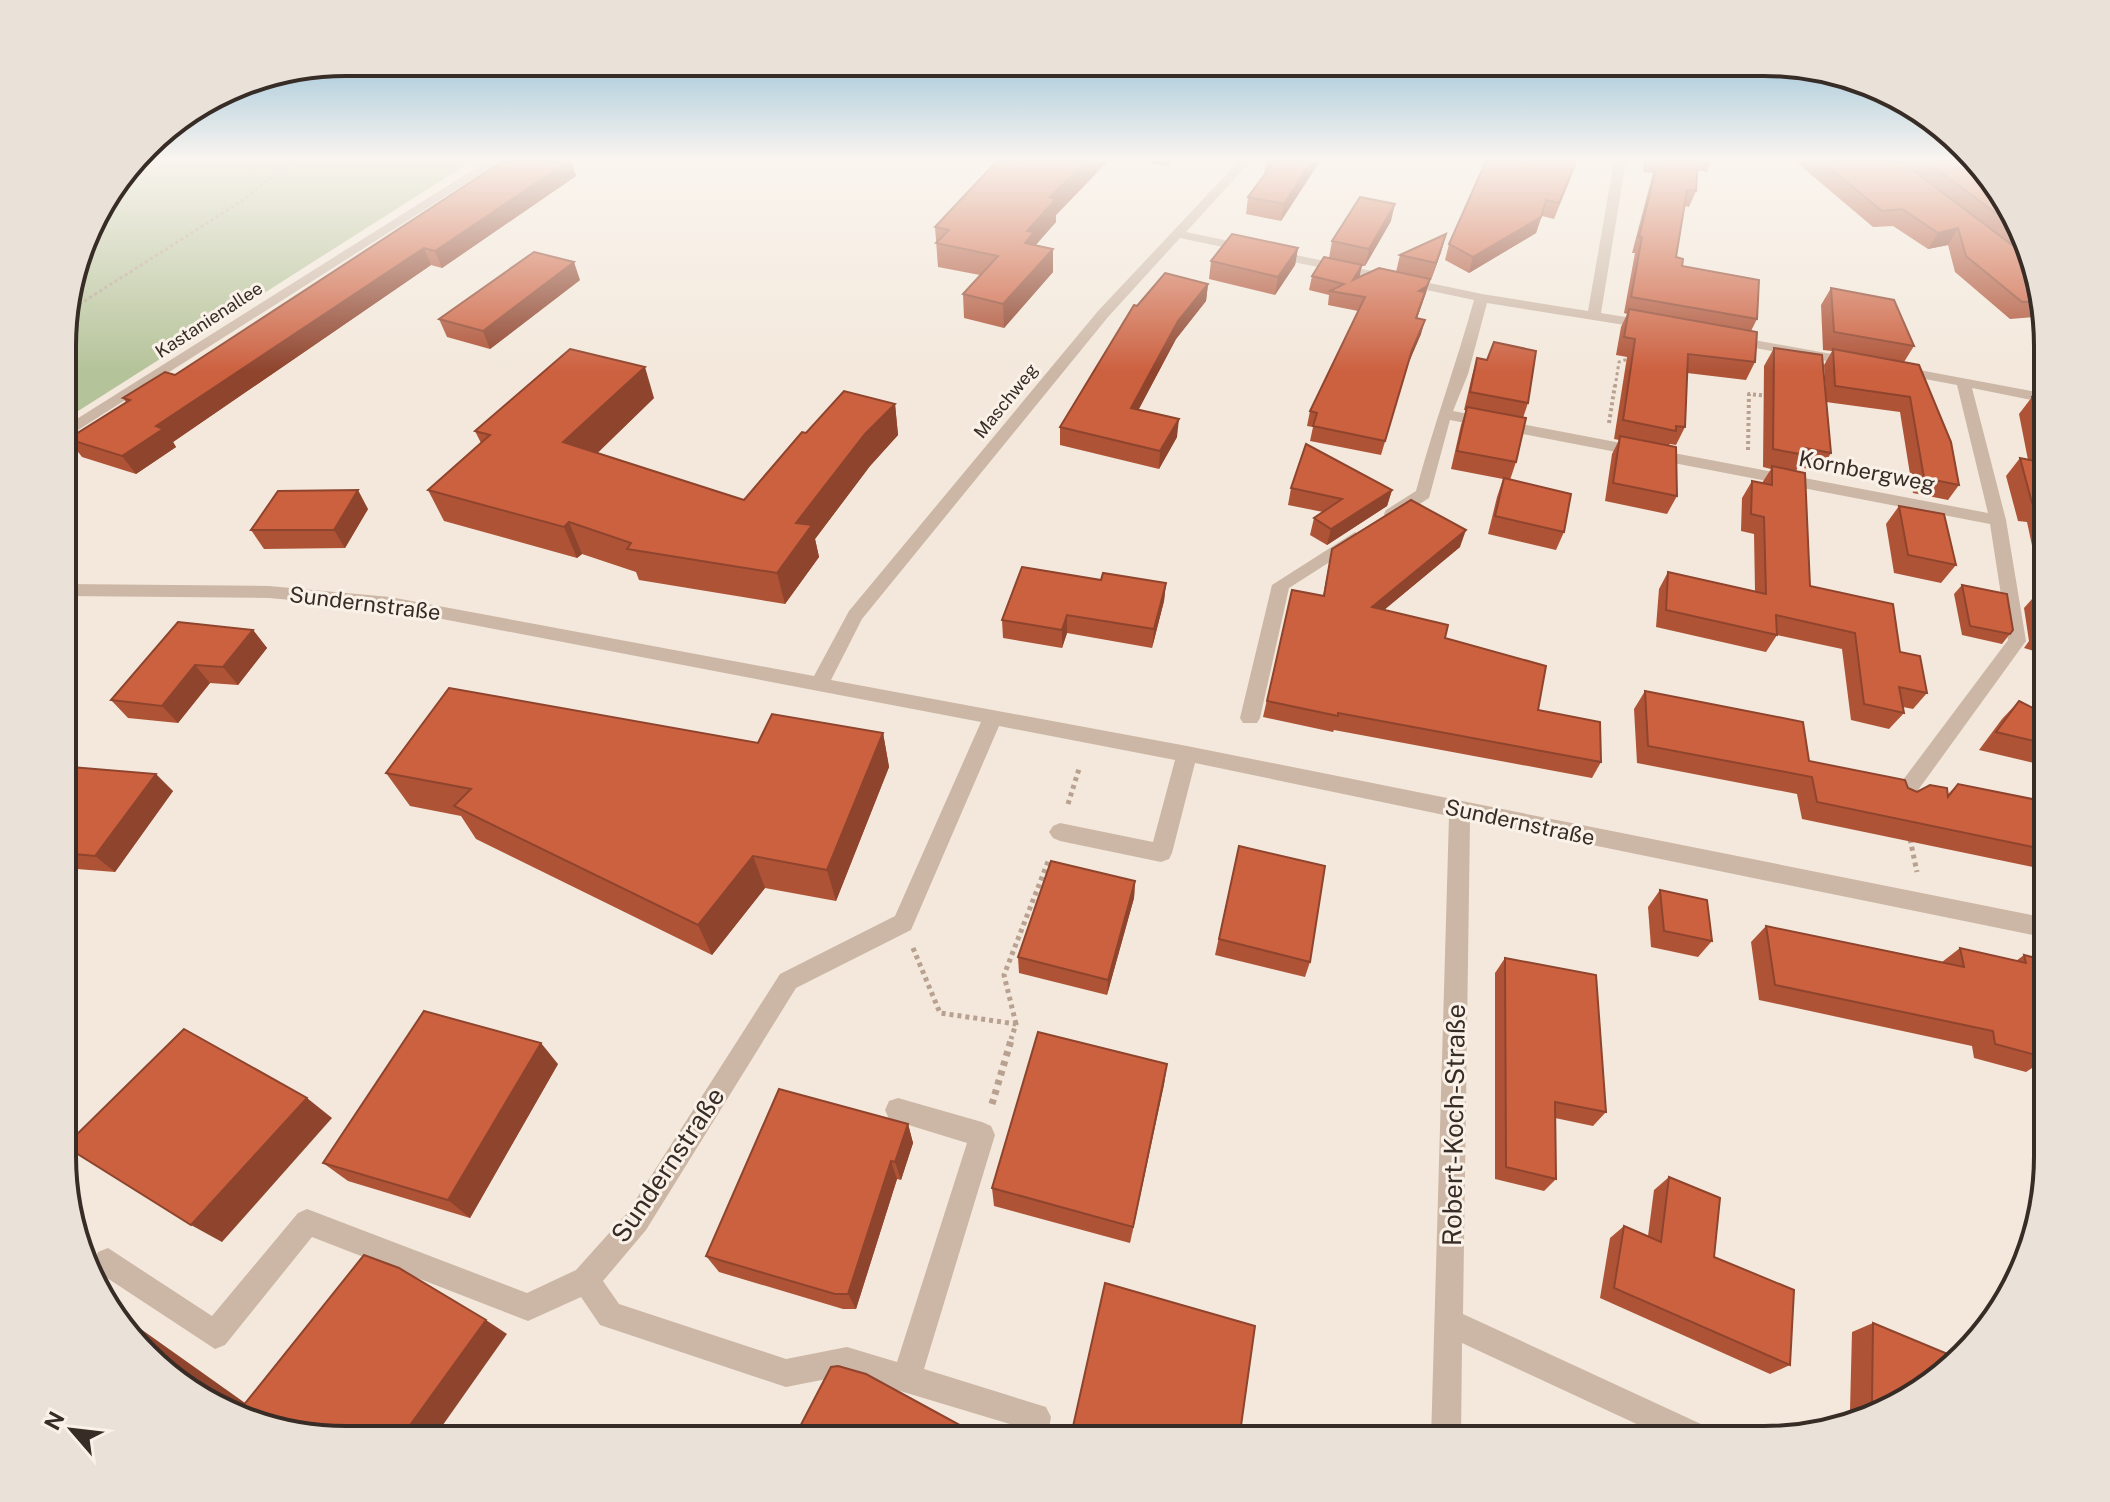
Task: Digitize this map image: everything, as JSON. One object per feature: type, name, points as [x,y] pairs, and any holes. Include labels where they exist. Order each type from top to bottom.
[{"type":"street","name":"Kastanienallee","points":[[76,426],[384,231]]},
{"type":"street","name":"Maschweg","points":[[820,683],[855,616],[1103,314],[1182,231]]},
{"type":"street","points":[[1594,315],[1608,231]]},
{"type":"street","points":[[1179,234],[1482,298],[1671,329]]},
{"type":"street","points":[[1250,718],[1281,585],[1423,494],[1444,414],[1461,374],[1482,298]]},
{"type":"street","points":[[1718,337],[2033,395]]},
{"type":"street","points":[[1901,798],[2017,641],[1998,520],[1963,381]]},
{"type":"street","name":"Kornbergweg","points":[[1444,414],[1998,520]]},
{"type":"street","name":"Sundernstraße","points":[[76,590],[257,591],[390,603],[1187,754],[2033,925]]},
{"type":"street","points":[[903,923],[993,717]]},
{"type":"street","points":[[1060,832],[1161,853],[1187,754]]},
{"type":"street","name":"Robert-Koch-Straße","points":[[1446,1426],[1460,809]]},
{"type":"street","name":"Sundernstraße","points":[[108,1262],[215,1335],[307,1222],[528,1307],[586,1280],[637,1221],[788,981],[903,923]]},
{"type":"street","points":[[898,1110],[982,1135],[906,1380]]},
{"type":"street","points":[[586,1280],[610,1315],[786,1373],[847,1361],[1036,1417],[1035,1425]]},
{"type":"street","points":[[1450,1323],[1673,1426]]},
{"type":"path","points":[[79,304],[194,231]]},
{"type":"path","points":[[1612,405],[1619,362],[1635,354],[1640,323]]},
{"type":"path","points":[[1748,430],[1749,394],[1779,396],[1794,388],[1796,352]]},
{"type":"path","points":[[982,1135],[1016,1024],[1004,975],[1060,832],[1079,769]]},
{"type":"path","points":[[1901,798],[1923,904]]},
{"type":"path","points":[[903,923],[940,1013],[1016,1024]]},
{"type":"green space","points":[[103,231],[362,231],[76,412],[78,311],[90,259]]},
{"type":"building","points":[[396,231],[465,231],[435,251],[424,248],[156,426],[163,429],[122,456],[76,442],[76,434],[130,400],[123,398],[165,372],[175,375]]},
{"type":"building","points":[[948,231],[1028,231],[1034,232],[1025,243],[1053,249],[1003,304],[963,294],[998,256],[936,243]]},
{"type":"building","points":[[1338,231],[1379,231],[1369,249],[1332,241]]},
{"type":"building","points":[[1455,231],[1517,231],[1473,257],[1449,244]]},
{"type":"building","points":[[1640,231],[1680,231],[1676,257],[1683,259],[1682,266],[1759,280],[1757,319],[1631,297],[1642,237],[1639,237]]},
{"type":"building","points":[[1959,231],[1994,231],[2014,247],[2030,302],[2022,302],[1966,256]]},
{"type":"building","points":[[1232,234],[1298,248],[1278,277],[1211,261]]},
{"type":"building","points":[[1446,234],[1436,263],[1400,255]]},
{"type":"building","points":[[534,252],[574,262],[483,331],[439,319]]},
{"type":"building","points":[[1324,257],[1362,265],[1353,280],[1379,268],[1430,279],[1427,286],[1419,291],[1425,292],[1416,318],[1425,320],[1412,350],[1385,441],[1313,426],[1317,413],[1310,411],[1365,297],[1330,291],[1344,284],[1312,276]]},
{"type":"building","points":[[1165,273],[1208,284],[1178,321],[1131,408],[1179,419],[1160,451],[1060,427],[1134,305],[1137,306]]},
{"type":"building","points":[[1831,288],[1894,300],[1914,346],[1834,332]]},
{"type":"building","points":[[1629,309],[1757,332],[1755,362],[1688,354],[1685,427],[1676,426],[1676,431],[1623,420],[1635,339],[1624,337]]},
{"type":"building","points":[[1494,342],[1536,351],[1528,403],[1470,392],[1477,358],[1487,360]]},
{"type":"building","points":[[1774,348],[1822,355],[1831,453],[1805,448],[1805,455],[1773,449]]},
{"type":"building","points":[[570,349],[645,367],[563,442],[744,500],[802,432],[806,433],[844,391],[895,404],[865,434],[796,523],[812,525],[777,573],[627,549],[631,543],[569,522],[564,527],[428,490],[490,435],[475,431]]},
{"type":"building","points":[[1833,349],[1919,365],[1951,442],[1959,485],[1924,478],[1910,397],[1835,386]]},
{"type":"building","points":[[1467,407],[1526,418],[1516,462],[1457,451]]},
{"type":"building","points":[[1620,436],[1676,447],[1677,496],[1613,483]]},
{"type":"building","points":[[1306,444],[1392,490],[1331,529],[1314,518],[1342,499],[1291,488]]},
{"type":"building","points":[[2020,458],[2033,460],[2033,503],[2032,503]]},
{"type":"building","points":[[1772,466],[1805,473],[1810,586],[1893,604],[1900,652],[1920,656],[1927,693],[1899,687],[1904,713],[1864,704],[1855,633],[1776,615],[1777,635],[1666,610],[1668,572],[1766,594],[1764,517],[1751,514],[1752,481],[1772,485]]},
{"type":"building","points":[[1504,478],[1571,494],[1564,532],[1495,516]]},
{"type":"building","points":[[358,490],[334,530],[251,530],[278,491]]},
{"type":"building","points":[[1411,500],[1466,530],[1372,607],[1448,625],[1445,638],[1546,666],[1538,710],[1600,722],[1601,762],[1267,701],[1292,590],[1324,596],[1332,549]]},
{"type":"building","points":[[1899,506],[1944,514],[1956,565],[1908,555]]},
{"type":"building","points":[[1022,567],[1101,580],[1103,573],[1166,583],[1154,629],[1067,615],[1062,630],[1002,620]]},
{"type":"building","points":[[1962,585],[2007,594],[2013,630],[2010,634],[1970,626]]},
{"type":"building","points":[[178,622],[253,630],[223,667],[195,665],[162,706],[111,700]]},
{"type":"building","points":[[449,688],[758,743],[772,714],[883,733],[827,870],[753,856],[698,925],[454,806],[471,789],[386,773]]},
{"type":"building","points":[[1645,691],[1803,722],[1809,761],[1905,780],[1908,788],[1917,792],[1930,785],[1947,788],[1948,797],[1958,784],[2033,799],[2033,847],[1817,802],[1812,777],[1648,746]]},
{"type":"building","points":[[2019,701],[2033,708],[2033,741],[1996,732]]},
{"type":"building","points":[[77,767],[156,774],[95,856],[77,854]]},
{"type":"building","points":[[1239,846],[1325,866],[1310,962],[1219,939]]},
{"type":"building","points":[[1051,861],[1135,881],[1108,980],[1018,957]]},
{"type":"building","points":[[1660,890],[1707,900],[1712,941],[1664,931]]},
{"type":"building","points":[[1766,926],[1964,967],[1960,948],[2026,963],[2024,955],[2033,957],[2033,1054],[1995,1044],[1993,1031],[1775,985]]},
{"type":"building","points":[[1505,958],[1596,975],[1606,1112],[1555,1102],[1556,1179],[1506,1167]]},
{"type":"building","points":[[424,1011],[541,1043],[448,1200],[323,1163]]},
{"type":"building","points":[[184,1029],[307,1098],[191,1225],[77,1154],[77,1134]]},
{"type":"building","points":[[1038,1032],[1167,1064],[1133,1227],[992,1188]]},
{"type":"building","points":[[779,1089],[908,1124],[895,1162],[891,1161],[848,1294],[835,1294],[706,1256]]},
{"type":"building","points":[[1669,1177],[1720,1198],[1714,1257],[1794,1290],[1790,1365],[1614,1288],[1624,1226],[1661,1242]]},
{"type":"building","points":[[364,1255],[399,1268],[486,1320],[410,1425],[328,1425],[293,1421],[244,1405]]},
{"type":"building","points":[[1105,1283],[1255,1326],[1241,1426],[1073,1426]]},
{"type":"building","points":[[1873,1323],[1947,1354],[1914,1380],[1872,1402]]},
{"type":"building","points":[[831,1367],[866,1374],[960,1425],[801,1425]]}]
